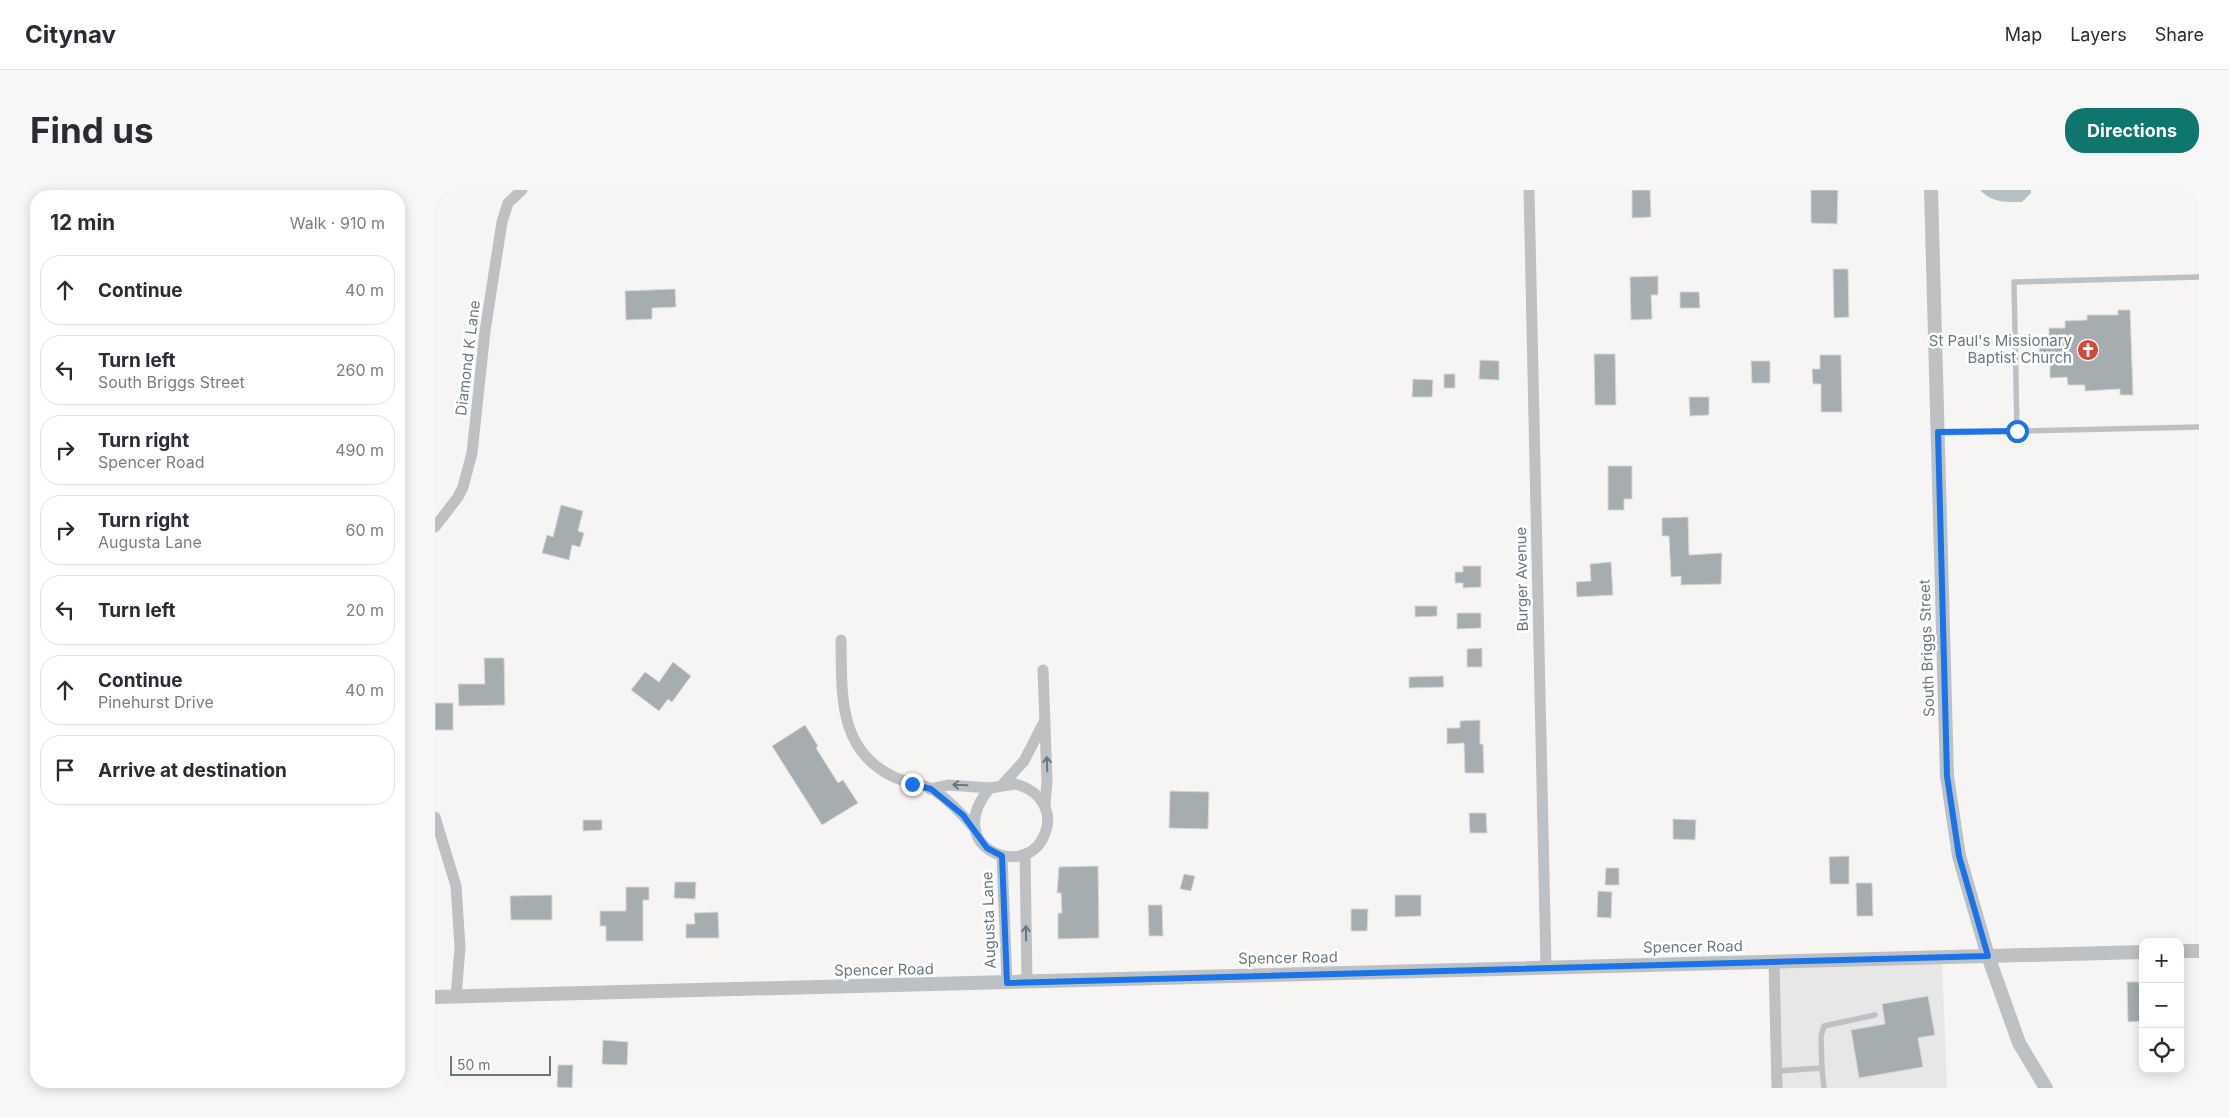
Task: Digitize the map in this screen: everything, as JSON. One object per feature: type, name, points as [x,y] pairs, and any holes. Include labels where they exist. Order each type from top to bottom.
[{"type":"street","name":"Diamond K Lane","points":[[435,527],[458,497],[463,487],[471,453],[483,340],[502,222],[509,203],[522,190]]},
{"type":"street","name":"Burger Avenue","points":[[1529,190],[1545,967]]},
{"type":"street","name":"South Briggs Street","points":[[1931,190],[1947,776],[1959,856],[1988,956],[2019,1043],[2045,1088]]},
{"type":"street","points":[[841,640],[843,706],[849,728],[859,747],[875,764],[893,776],[931,789],[963,815],[975,829]]},
{"type":"street","points":[[1043,670],[1047,830],[1041,842],[1032,851],[1007,857],[1002,856],[987,848],[979,840],[974,818],[977,806],[1024,761],[1044,722]]},
{"type":"street","points":[[931,789],[948,784],[996,786],[1015,784],[1027,787],[1045,805]]},
{"type":"street","points":[[435,817],[456,886],[460,947],[456,996]]},
{"type":"street","points":[[1025,854],[1027,982]]},
{"type":"street","name":"Augusta Lane","points":[[1002,856],[1007,983]]},
{"type":"street","points":[[2184,951],[2199,951]]},
{"type":"street","name":"Spencer Road","points":[[435,997],[2139,952]]},
{"type":"street","points":[[1774,961],[1777,1088]]},
{"type":"lane","points":[[2017,431],[2014,282],[2199,277]]},
{"type":"lane","points":[[1938,432],[2199,427]]},
{"type":"lane","points":[[1824,1088],[1821,1036],[1824,1026],[1875,1015]]},
{"type":"lane","points":[[1776,1071],[1822,1068]]},
{"type":"shaded area","points":[[1980,190],[2031,190],[2031,193],[2022,202],[2005,202],[1994,200]]},
{"type":"shaded area","points":[[1942,960],[1947,1088],[1780,1088],[1777,963]]},
{"type":"building","points":[[1632,190],[1650,190],[1651,217],[1632,218]]},
{"type":"building","points":[[1811,190],[1838,190],[1837,224],[1811,223]]},
{"type":"building","points":[[1833,269],[1848,269],[1849,317],[1834,318]]},
{"type":"building","points":[[1658,276],[1658,295],[1651,295],[1652,319],[1631,320],[1630,277]]},
{"type":"building","points":[[675,289],[676,307],[652,308],[652,319],[626,320],[625,291]]},
{"type":"building","points":[[1680,292],[1699,292],[1700,308],[1680,308]]},
{"type":"building","points":[[2118,310],[2130,310],[2133,395],[2120,395],[2120,389],[2085,391],[2085,385],[2068,385],[2067,377],[2050,378],[2050,365],[2040,365],[2039,339],[2049,339],[2049,328],[2065,328],[2065,321],[2087,320],[2087,315],[2118,315]]},
{"type":"building","points":[[1594,354],[1615,354],[1616,405],[1595,405]]},
{"type":"building","points":[[1820,355],[1841,355],[1842,412],[1821,412],[1821,384],[1813,384],[1812,369],[1820,369]]},
{"type":"building","points":[[1480,360],[1499,361],[1499,380],[1479,379]]},
{"type":"building","points":[[1751,361],[1770,361],[1770,383],[1752,383]]},
{"type":"building","points":[[1444,374],[1455,374],[1455,388],[1444,388]]},
{"type":"building","points":[[1413,379],[1433,380],[1432,397],[1412,397]]},
{"type":"building","points":[[1689,397],[1709,397],[1709,415],[1690,416]]},
{"type":"building","points":[[1608,466],[1632,466],[1632,499],[1624,499],[1624,510],[1608,510]]},
{"type":"building","points":[[561,505],[583,511],[578,531],[584,533],[580,547],[572,545],[569,560],[542,553],[547,535],[553,537]]},
{"type":"building","points":[[1688,517],[1689,555],[1722,553],[1721,584],[1681,585],[1681,576],[1671,577],[1669,536],[1662,536],[1662,518]]},
{"type":"building","points":[[1611,562],[1613,595],[1577,597],[1576,582],[1591,581],[1590,564]]},
{"type":"building","points":[[1463,566],[1481,566],[1481,587],[1463,588],[1463,583],[1455,583],[1455,572],[1463,572]]},
{"type":"building","points":[[1415,606],[1437,606],[1437,616],[1415,617]]},
{"type":"building","points":[[1457,613],[1481,613],[1481,628],[1457,629]]},
{"type":"building","points":[[1482,648],[1482,667],[1467,667],[1467,649]]},
{"type":"building","points":[[484,658],[504,658],[505,705],[459,706],[458,684],[485,684]]},
{"type":"building","points":[[673,662],[691,676],[672,702],[668,699],[659,711],[631,690],[645,672],[659,682]]},
{"type":"building","points":[[1443,676],[1444,687],[1409,688],[1409,677]]},
{"type":"building","points":[[435,703],[453,703],[453,730],[435,730]]},
{"type":"building","points":[[1480,720],[1480,744],[1483,744],[1484,773],[1465,773],[1464,743],[1447,744],[1447,728],[1460,728],[1460,721]]},
{"type":"building","points":[[805,725],[818,746],[816,748],[838,783],[843,780],[858,803],[822,825],[772,746]]},
{"type":"building","points":[[1170,791],[1209,792],[1208,829],[1169,828]]},
{"type":"building","points":[[1469,813],[1486,813],[1487,833],[1470,833]]},
{"type":"building","points":[[1673,819],[1696,820],[1695,840],[1673,839]]},
{"type":"building","points":[[583,820],[602,820],[602,830],[583,831]]},
{"type":"building","points":[[1849,856],[1849,884],[1830,884],[1829,857]]},
{"type":"building","points":[[1098,866],[1099,938],[1058,939],[1058,913],[1062,913],[1061,893],[1057,893],[1059,867]]},
{"type":"building","points":[[1606,868],[1619,868],[1619,885],[1605,885]]},
{"type":"building","points":[[1184,874],[1195,876],[1191,891],[1180,889]]},
{"type":"building","points":[[675,882],[696,882],[695,899],[674,898]]},
{"type":"building","points":[[1856,883],[1872,883],[1873,916],[1857,916]]},
{"type":"building","points":[[626,887],[649,887],[649,900],[643,900],[643,941],[606,941],[606,926],[600,926],[600,911],[626,911]]},
{"type":"building","points":[[1598,891],[1612,892],[1611,918],[1597,917]]},
{"type":"building","points":[[552,895],[552,920],[511,920],[510,896]]},
{"type":"building","points":[[1395,895],[1421,895],[1421,916],[1395,917]]},
{"type":"building","points":[[1148,905],[1162,905],[1163,936],[1149,936]]},
{"type":"building","points":[[1351,909],[1368,909],[1367,931],[1351,931]]},
{"type":"building","points":[[718,912],[719,938],[686,938],[686,924],[695,924],[694,913]]},
{"type":"building","points":[[2127,982],[2139,982],[2139,1021],[2128,1022]]},
{"type":"building","points":[[1928,996],[1935,1035],[1918,1038],[1923,1067],[1859,1078],[1851,1030],[1885,1024],[1882,1004]]},
{"type":"building","points":[[603,1040],[628,1042],[627,1065],[602,1064]]},
{"type":"building","points":[[558,1065],[573,1065],[572,1088],[557,1087]]},
{"type":"place","name":"St Paul's Missionary Baptist Church","points":[[2088,350]]},
{"type":"route","points":[[912,784],[931,789],[963,815],[975,829],[979,840],[987,848],[1002,856],[1007,983],[1988,956],[1959,856],[1947,776],[1938,432],[2017,431]]}]
